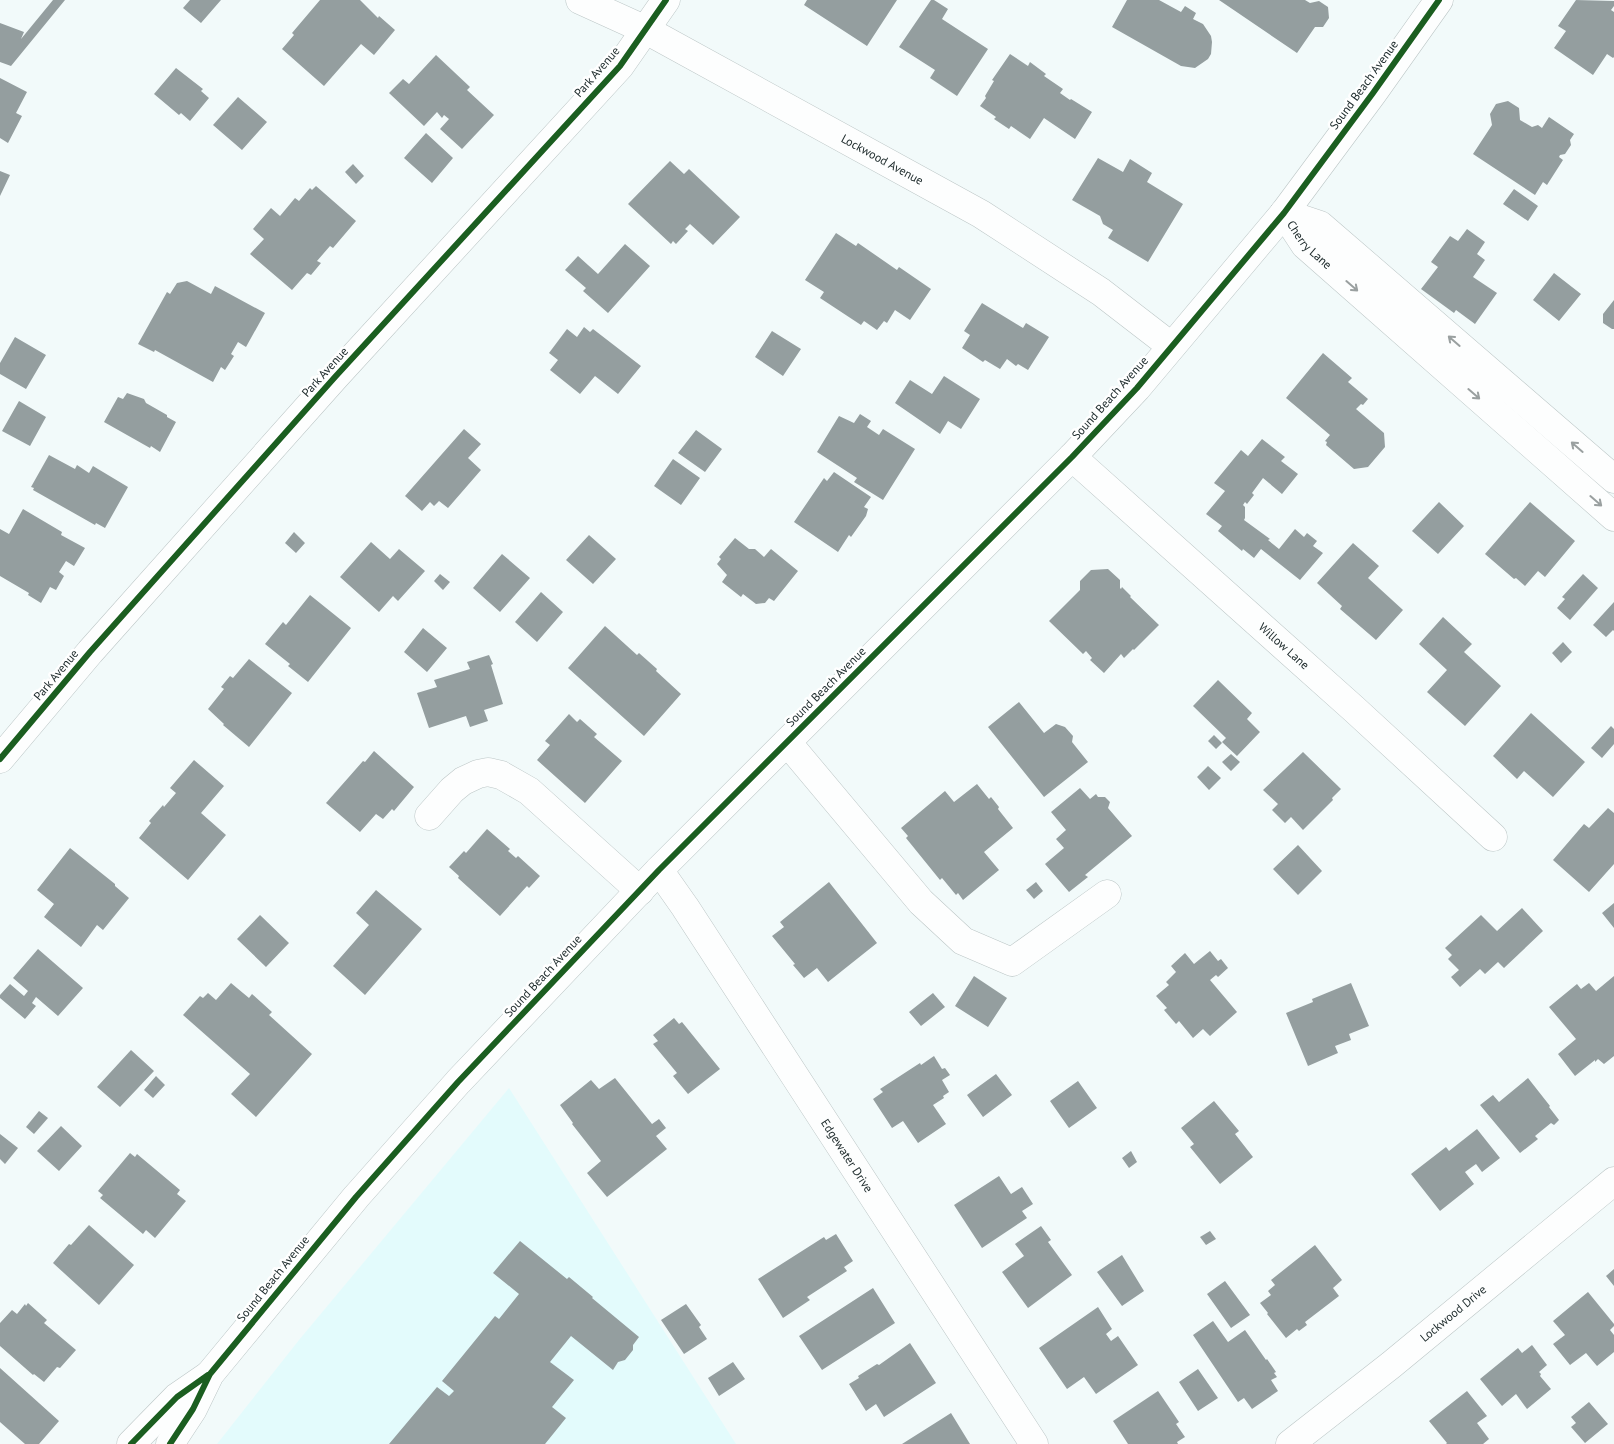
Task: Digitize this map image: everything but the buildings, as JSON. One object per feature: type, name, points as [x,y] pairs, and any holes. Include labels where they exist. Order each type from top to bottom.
[{"type":"street","name":"Lockwood Avenue","points":[[580,0],[646,30],[981,214],[1101,292],[1171,346]]},
{"type":"street","name":"Park Avenue","points":[[0,759],[90,652],[336,377],[620,66],[666,0]]},
{"type":"street","name":"Sound Beach Avenue","points":[[170,1444],[193,1409],[210,1374],[356,1197],[458,1082],[659,870],[1072,456],[1137,388],[1284,212],[1373,93],[1439,0]]},
{"type":"street","name":"Cherry Lane","points":[[1284,212],[1320,224],[1614,479]]},
{"type":"street","name":"Cherry Lane","points":[[1284,212],[1305,245],[1614,517]]},
{"type":"street","name":"Willow Lane","points":[[1072,456],[1354,708],[1493,837]]},
{"type":"street","points":[[786,742],[921,902],[962,941],[1012,962],[1107,894]]},
{"type":"street","points":[[429,816],[452,790],[464,781],[478,774],[488,772],[501,775],[529,791],[640,890]]},
{"type":"street","name":"Edgewater Drive","points":[[659,870],[685,907],[1034,1444]]},
{"type":"street","name":"Lockwood Drive","points":[[1290,1444],[1391,1366],[1614,1182]]},
{"type":"street","name":"Sound Beach Avenue","points":[[131,1444],[177,1397],[210,1374]]},
{"type":"shaded area","points":[[509,1088],[736,1444],[217,1444],[299,1340]]},
{"type":"cycle path","points":[[0,759],[90,652],[335,377],[620,66],[666,0]]},
{"type":"cycle path","points":[[170,1444],[193,1409],[210,1374],[356,1197],[458,1082],[659,870],[1072,457],[1137,388],[1284,213],[1439,0]]},
{"type":"cycle path","points":[[131,1444],[177,1397],[208,1375]]}]
